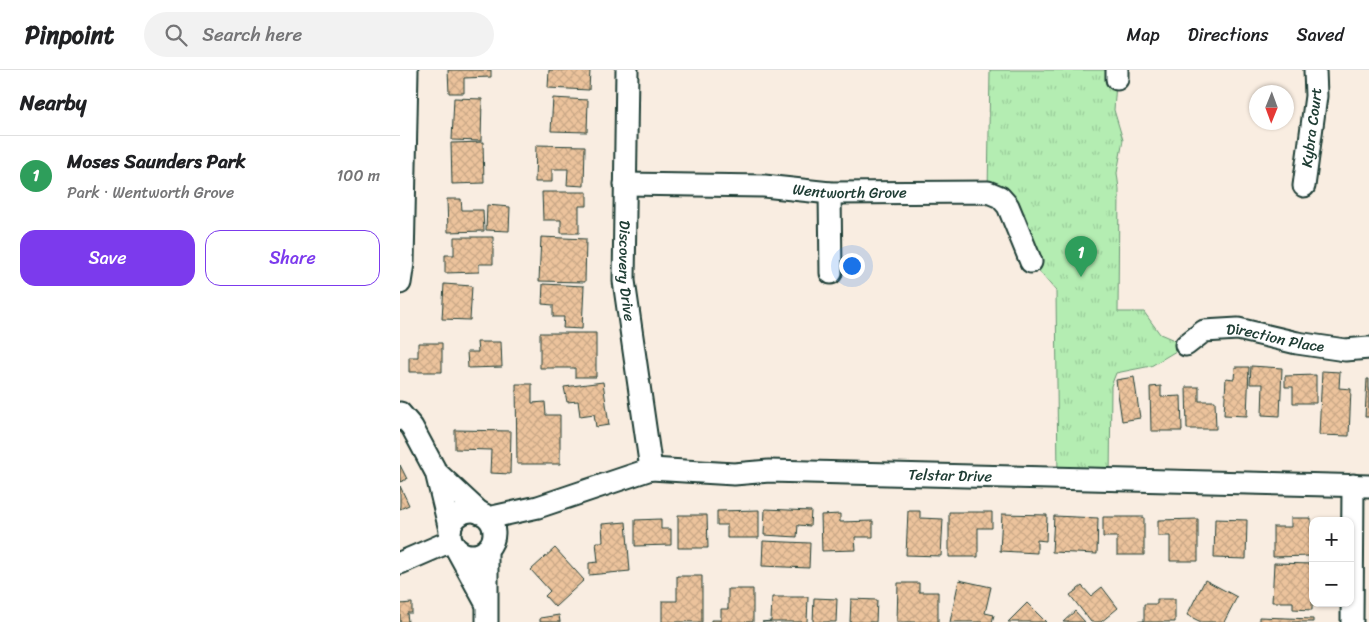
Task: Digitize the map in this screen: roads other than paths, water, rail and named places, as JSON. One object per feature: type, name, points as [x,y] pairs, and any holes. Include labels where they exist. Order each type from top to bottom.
[{"type":"street","points":[[400,283],[403,263],[403,110],[407,70]]},
{"type":"street","name":"Discovery Drive","points":[[627,70],[626,298],[651,469]]},
{"type":"street","name":"Kybra Court","points":[[1304,186],[1316,96],[1315,70]]},
{"type":"street","name":"Wentworth Grove","points":[[626,184],[764,186],[830,193],[988,192],[1000,197],[1008,206],[1031,262]]},
{"type":"street","points":[[830,193],[831,273]]},
{"type":"street","name":"Direction Place","points":[[1186,345],[1204,331],[1238,329],[1297,343],[1345,350],[1369,348]]},
{"type":"street","points":[[400,413],[412,427],[436,472],[453,541],[487,614]]},
{"type":"street","name":"Telstar Drive","points":[[487,528],[538,507],[651,469],[734,474],[769,471],[1361,486]]},
{"type":"street","points":[[436,472],[487,528]]},
{"type":"street","points":[[1352,622],[1361,486]]},
{"type":"street","points":[[487,528],[482,553],[469,556],[453,541],[452,524],[461,514],[474,511],[487,528],[487,614]]},
{"type":"street","points":[[400,563],[453,541]]},
{"type":"place","name":"Moses Saunders Park","points":[[1081,277]]}]
